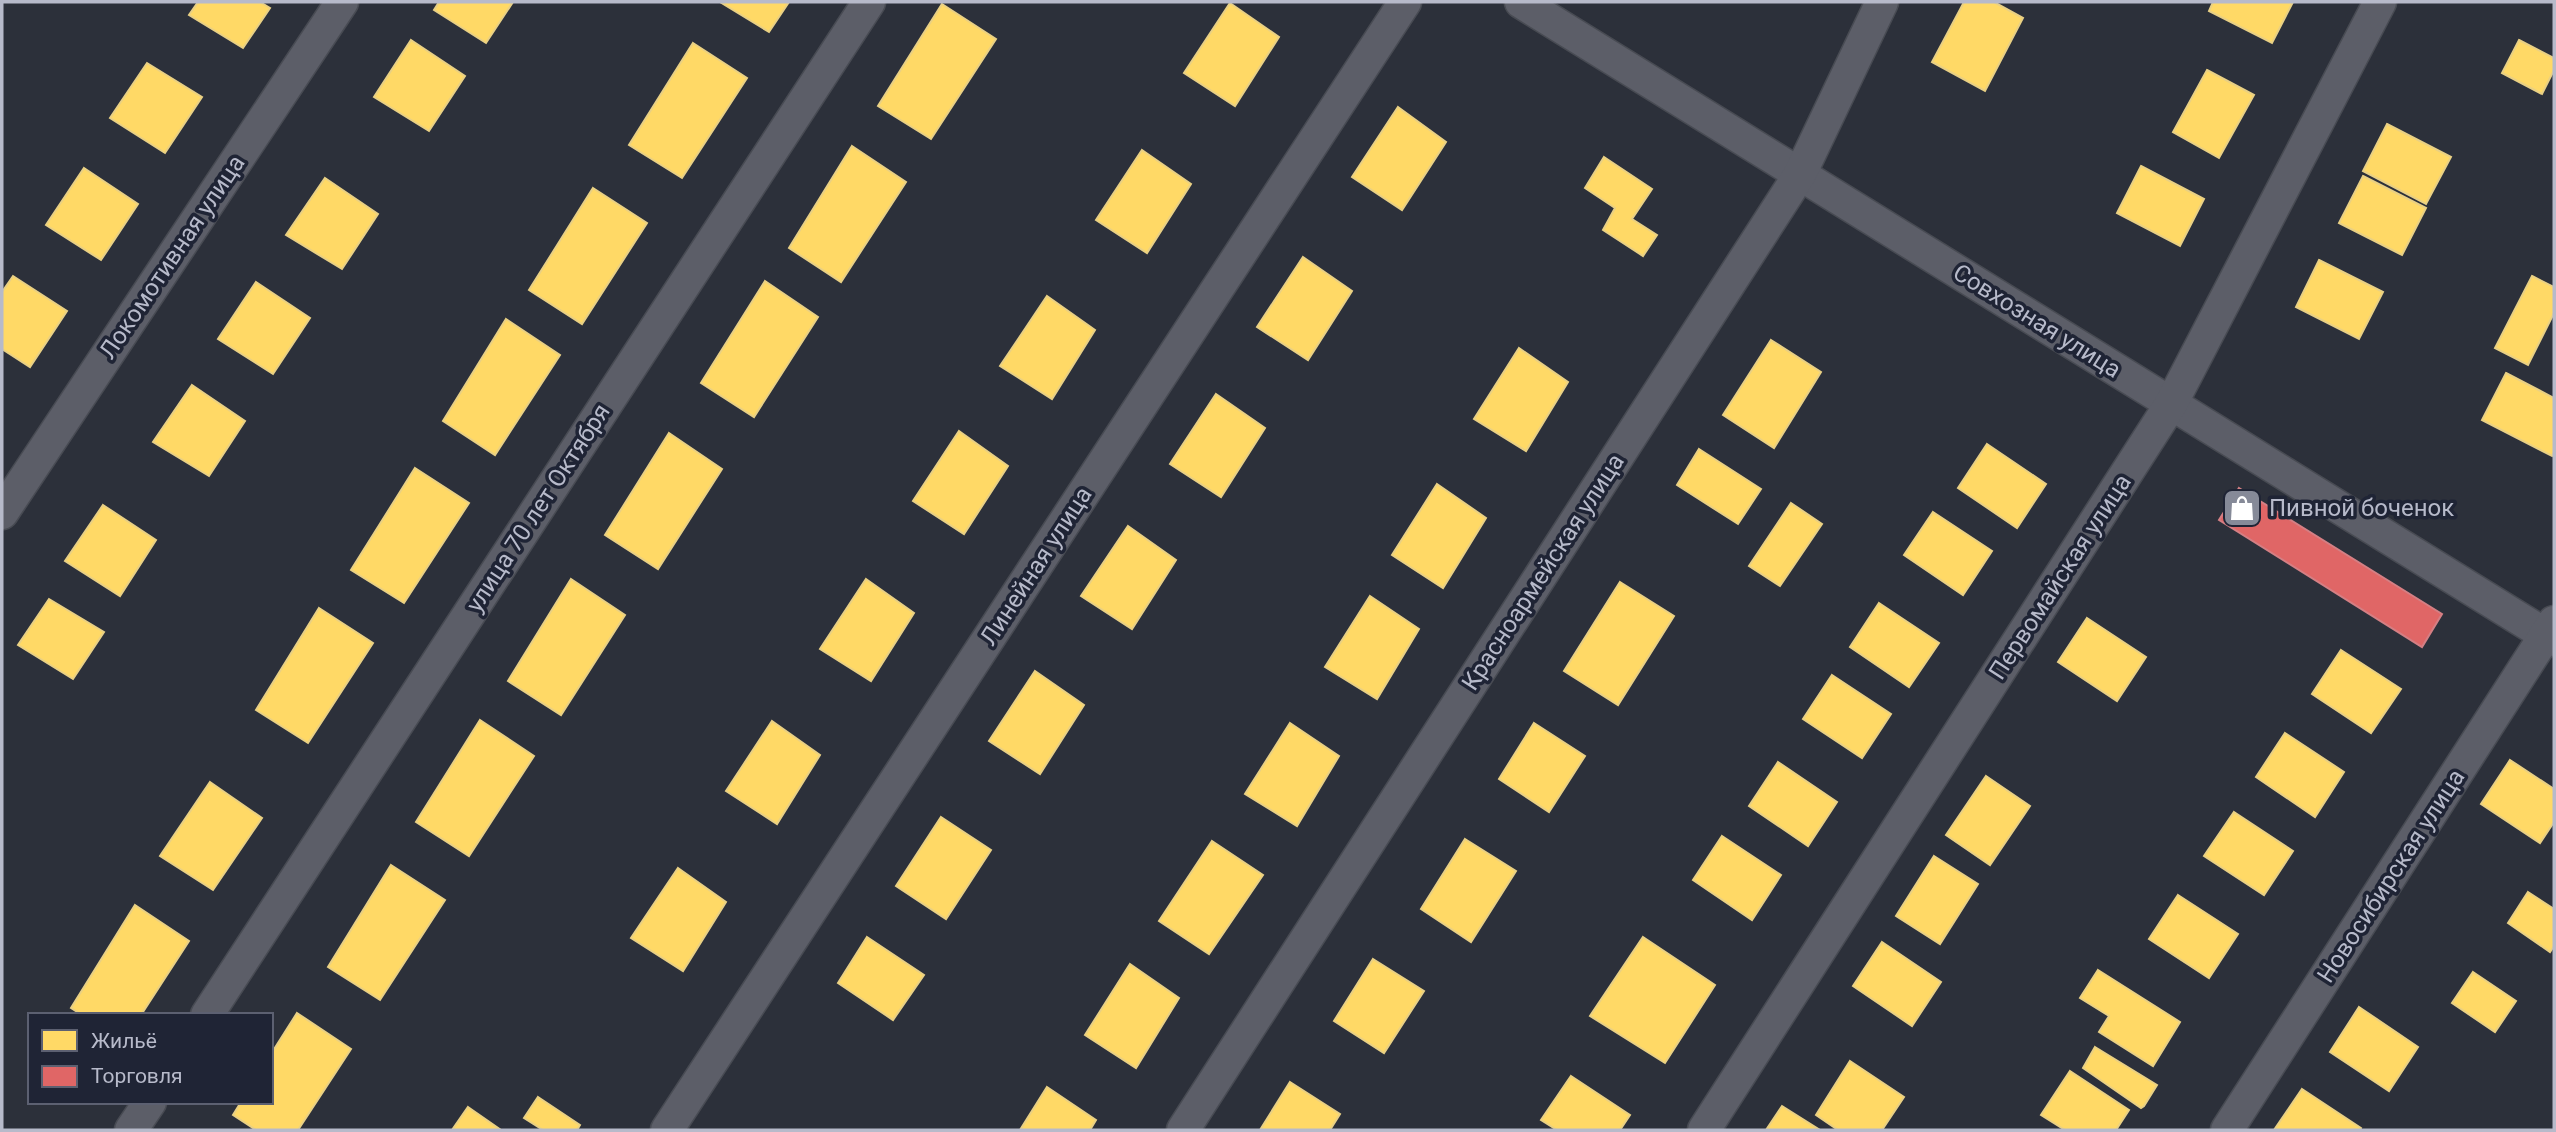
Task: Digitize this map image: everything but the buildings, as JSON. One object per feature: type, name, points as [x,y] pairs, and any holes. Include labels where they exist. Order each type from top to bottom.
[{"type":"street","name":"Локомотивная улица","points":[[2,513],[342,2]]},
{"type":"street","name":"улица 70 лет Октября","points":[[208,1013],[869,2]]},
{"type":"street","name":"Линейная улица","points":[[667,1130],[1405,2]]},
{"type":"street","name":"Совхозная улица","points":[[1521,2],[2171,404],[2552,632]]},
{"type":"street","name":"Красноармейская улица","points":[[1183,1130],[1800,174],[1882,2]]},
{"type":"street","name":"Первомайская улица","points":[[1704,1130],[2171,404],[2379,2]]},
{"type":"street","name":"Новосибирская улица","points":[[2227,1130],[2552,632]]},
{"type":"street","points":[[131,1130],[149,1104]]},
{"type":"place","name":"Пивной боченок","points":[[2242,508]]}]
